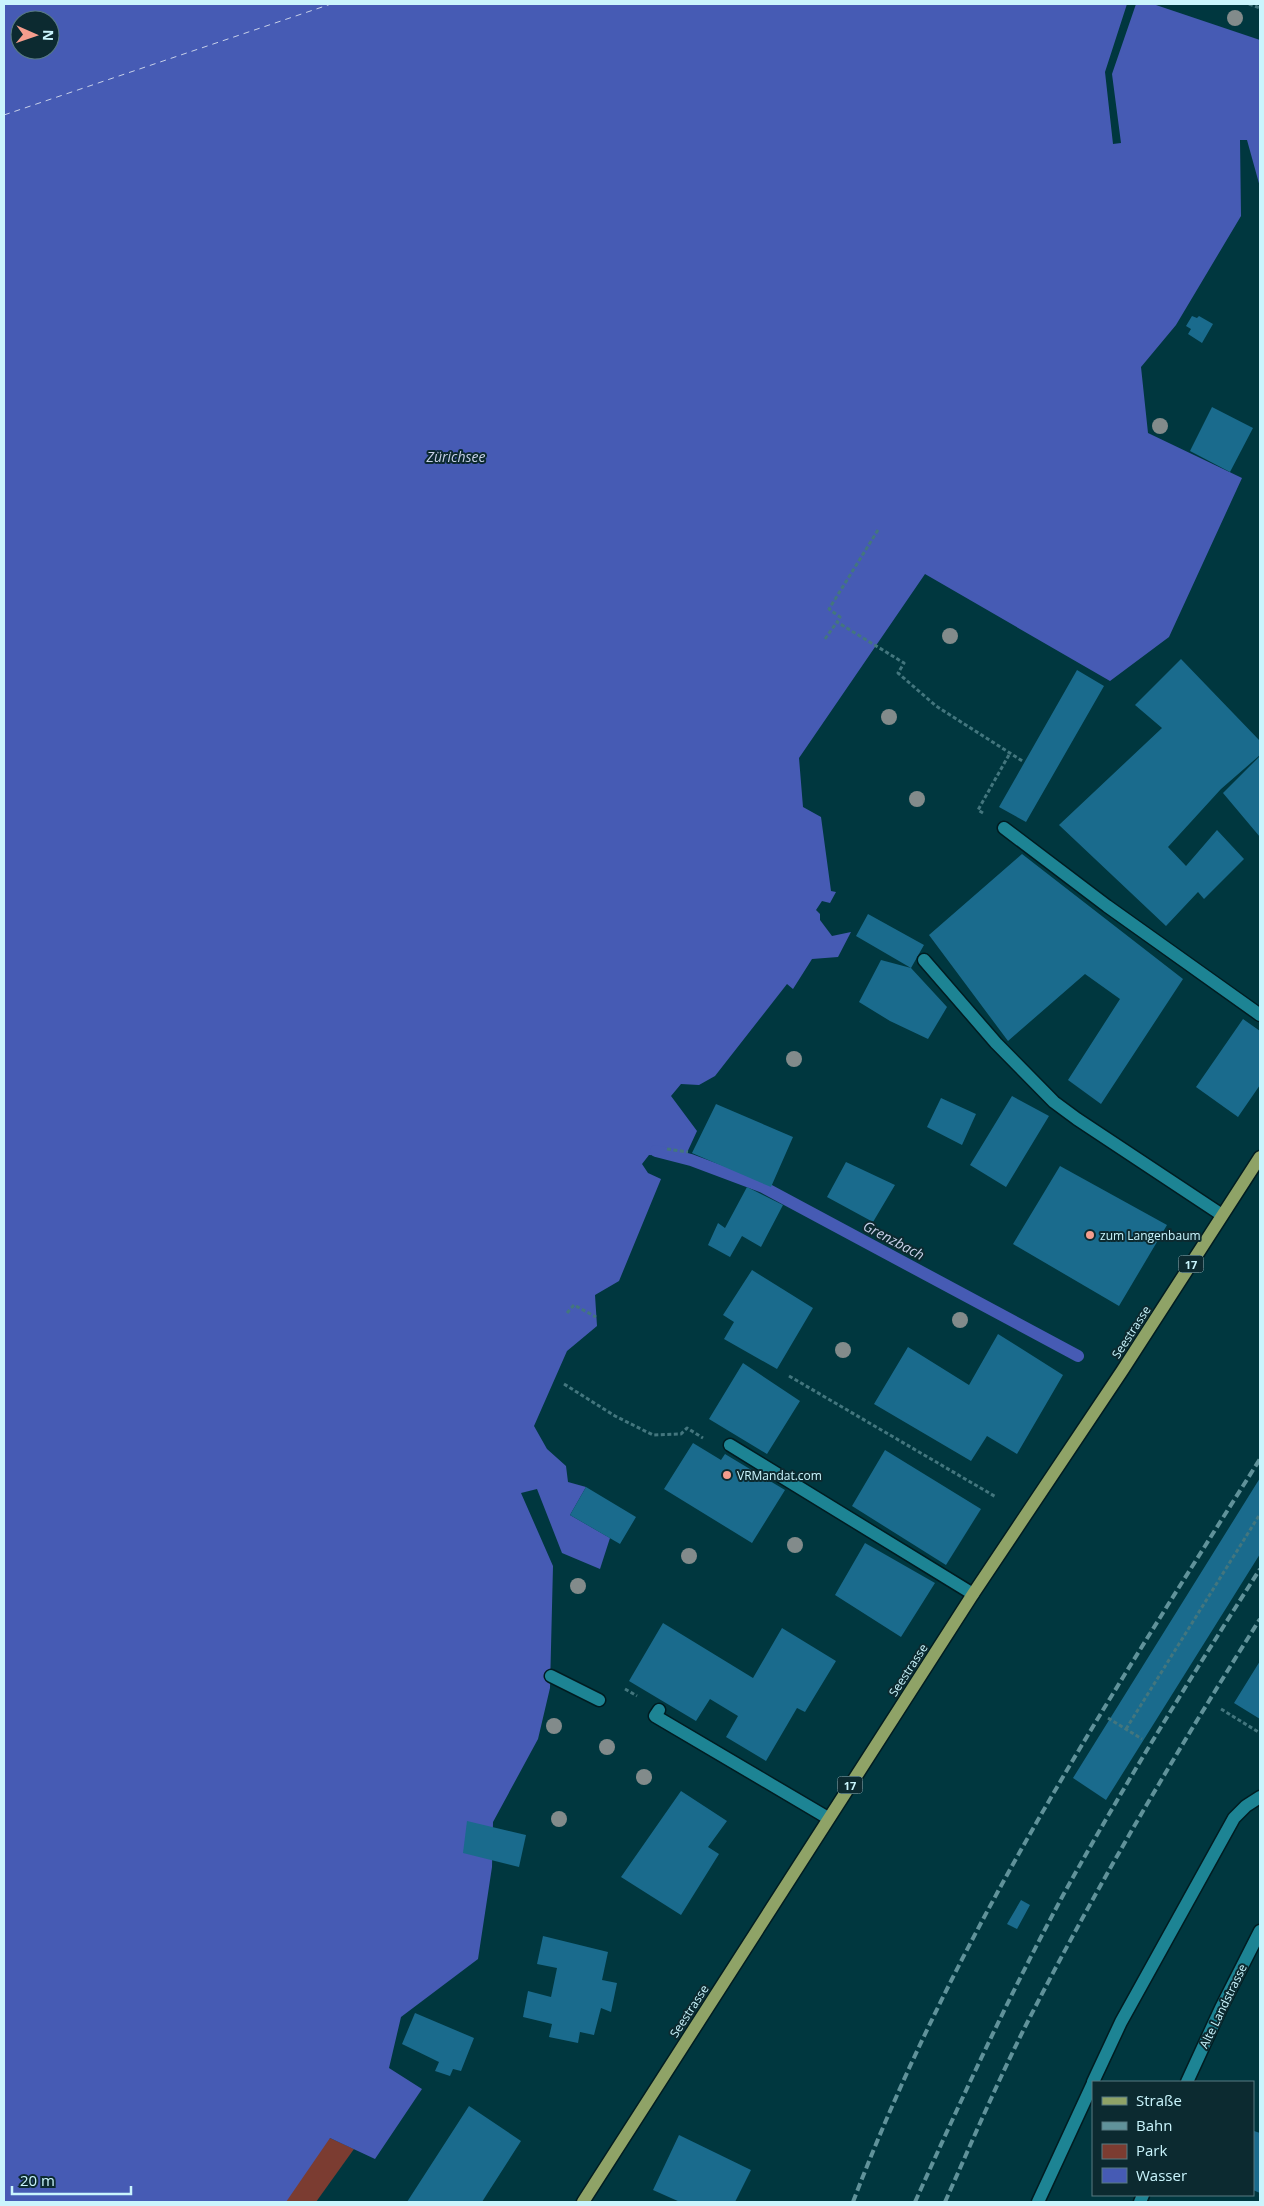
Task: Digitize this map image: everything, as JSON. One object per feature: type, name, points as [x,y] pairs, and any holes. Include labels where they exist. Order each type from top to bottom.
[{"type":"main road","name":"Seestrasse","points":[[583,2202],[828,1818],[1260,1156]]},
{"type":"street","points":[[1004,828],[1115,912],[1260,1015]]},
{"type":"street","points":[[924,960],[996,1043],[1054,1102],[1077,1120],[1222,1215]]},
{"type":"street","points":[[730,1445],[973,1594]]},
{"type":"street","points":[[551,1676],[599,1700]]},
{"type":"street","points":[[659,1710],[655,1716],[828,1818]]},
{"type":"street","points":[[1094,2081],[1121,2022],[1234,1818],[1246,1806],[1260,1797]]},
{"type":"street","name":"Alte Landstrasse","points":[[1187,2081],[1221,2008],[1260,1931]]},
{"type":"street","points":[[1038,2202],[1092,2085]]},
{"type":"path","points":[[1250,4],[1260,8]]},
{"type":"path","points":[[825,639],[840,617],[829,609],[878,530]]},
{"type":"path","points":[[837,622],[904,662],[898,673],[936,706],[1024,762]]},
{"type":"path","points":[[1004,828],[978,810],[1010,753]]},
{"type":"path","points":[[666,1149],[688,1152]]},
{"type":"path","points":[[567,1313],[574,1305],[596,1318]]},
{"type":"path","points":[[788,1376],[996,1497]]},
{"type":"path","points":[[564,1384],[615,1416],[653,1435],[681,1434],[687,1428],[726,1451],[730,1445]]},
{"type":"path","points":[[1126,1729],[1260,1514]]},
{"type":"path","points":[[599,1700],[609,1699],[617,1686],[659,1710]]},
{"type":"path","points":[[1221,1708],[1260,1733]]},
{"type":"path","points":[[1108,1718],[1142,1739]]},
{"type":"green space","points":[[330,2138],[354,2149],[316,2202],[216,2202]]},
{"type":"water","name":"Zürichsee","points":[[4,4],[1153,4],[1260,40],[1260,187],[1247,140],[1240,140],[1241,216],[1176,325],[1141,367],[1148,433],[1242,478],[1169,637],[1110,681],[925,574],[799,758],[803,807],[821,817],[831,891],[836,892],[830,903],[822,901],[816,910],[820,914],[820,920],[832,936],[851,932],[838,957],[812,959],[793,989],[787,984],[715,1076],[699,1085],[681,1084],[671,1096],[697,1131],[685,1157],[649,1155],[642,1164],[648,1173],[661,1179],[619,1281],[595,1295],[597,1326],[567,1351],[534,1426],[547,1449],[566,1466],[568,1482],[586,1487],[570,1515],[610,1538],[600,1569],[562,1553],[537,1489],[521,1493],[553,1566],[550,1688],[538,1739],[493,1822],[492,1867],[478,1959],[401,2017],[389,2068],[422,2089],[375,2159],[330,2138],[286,2202],[4,2202]]},
{"type":"pier","points":[[1127,4],[1136,4],[1112,74],[1121,143],[1113,144],[1105,72]]},
{"type":"building","points":[[1192,316],[1197,318],[1199,316],[1213,324],[1202,343],[1188,334],[1191,329],[1186,326]]},
{"type":"building","points":[[1212,407],[1253,428],[1230,472],[1190,451]]},
{"type":"building","points":[[1181,659],[1260,741],[1260,755],[1221,789],[1168,847],[1186,866],[1217,830],[1244,859],[1204,899],[1198,892],[1166,926],[1059,825],[1162,728],[1135,705]]},
{"type":"building","points":[[1077,670],[1104,686],[1026,822],[999,807]]},
{"type":"building","points":[[1260,756],[1260,837],[1223,793]]},
{"type":"building","points":[[1022,854],[1183,979],[1101,1104],[1068,1080],[1120,999],[1085,974],[1008,1041],[929,935]]},
{"type":"building","points":[[868,914],[924,945],[911,968],[856,936]]},
{"type":"building","points":[[881,960],[911,968],[947,1007],[928,1039],[890,1021],[859,1002]]},
{"type":"building","points":[[1243,1019],[1260,1031],[1260,1085],[1238,1117],[1196,1087]]},
{"type":"building","points":[[1012,1096],[1049,1116],[1006,1187],[970,1165]]},
{"type":"building","points":[[941,1098],[976,1114],[962,1145],[927,1127]]},
{"type":"building","points":[[716,1104],[793,1137],[771,1187],[692,1153]]},
{"type":"building","points":[[846,1162],[895,1185],[873,1222],[827,1197]]},
{"type":"building","name":"zum Langenbaum","points":[[1060,1166],[1167,1225],[1119,1306],[1013,1244]]},
{"type":"building","points":[[747,1187],[783,1205],[761,1247],[742,1236],[730,1257],[708,1245],[718,1223],[725,1228]]},
{"type":"building","points":[[752,1270],[813,1308],[777,1369],[724,1339],[734,1322],[723,1315]]},
{"type":"building","points":[[998,1334],[1063,1375],[1017,1454],[987,1436],[971,1461],[874,1404],[908,1347],[969,1385]]},
{"type":"building","points":[[743,1363],[800,1401],[767,1454],[709,1419]]},
{"type":"building","points":[[693,1443],[721,1460],[725,1454],[785,1490],[752,1543],[664,1489]]},
{"type":"building","points":[[885,1450],[981,1509],[946,1565],[852,1506]]},
{"type":"building","points":[[1260,1478],[1260,1554],[1106,1800],[1073,1778]]},
{"type":"building","points":[[586,1487],[636,1517],[620,1544],[570,1515]]},
{"type":"building","points":[[865,1543],[935,1583],[901,1637],[835,1595]]},
{"type":"building","points":[[663,1623],[753,1678],[782,1628],[836,1661],[805,1712],[797,1708],[766,1761],[726,1737],[738,1716],[710,1699],[696,1721],[629,1681]]},
{"type":"building","points":[[1260,1661],[1260,1719],[1234,1703]]},
{"type":"building","points":[[681,1791],[727,1821],[708,1847],[719,1854],[681,1915],[621,1877]]},
{"type":"building","points":[[467,1821],[526,1835],[519,1867],[463,1853]]},
{"type":"building","points":[[1021,1900],[1030,1905],[1017,1929],[1007,1924]]},
{"type":"building","points":[[543,1936],[608,1952],[602,1980],[617,1983],[611,2012],[601,2008],[594,2035],[580,2032],[578,2043],[549,2037],[552,2024],[523,2017],[528,1991],[551,1997],[557,1968],[537,1964]]},
{"type":"building","points":[[415,2013],[474,2038],[461,2071],[453,2069],[450,2076],[435,2071],[439,2062],[402,2044]]},
{"type":"building","points":[[469,2106],[521,2141],[482,2202],[407,2202]]},
{"type":"building","points":[[1254,2131],[1260,2133],[1260,2193],[1254,2190]]},
{"type":"building","points":[[679,2135],[751,2170],[735,2202],[680,2202],[653,2190]]},
{"type":"waterway","name":"Grenzbach","points":[[656,1151],[691,1160],[763,1187],[1078,1356]]},
{"type":"ferry route","points":[[4,115],[331,4]]},
{"type":"railway","points":[[853,2202],[894,2103],[938,2007],[987,1913],[1091,1729],[1260,1459]]},
{"type":"railway","points":[[915,2202],[985,2049],[1061,1899],[1158,1732],[1260,1569]]},
{"type":"railway","points":[[945,2202],[1014,2049],[1108,1871],[1167,1770],[1260,1619]]},
{"type":"place","name":"zum Langenbaum","points":[[1090,1235]]},
{"type":"place","name":"VRMandat.com","points":[[727,1475]]}]
